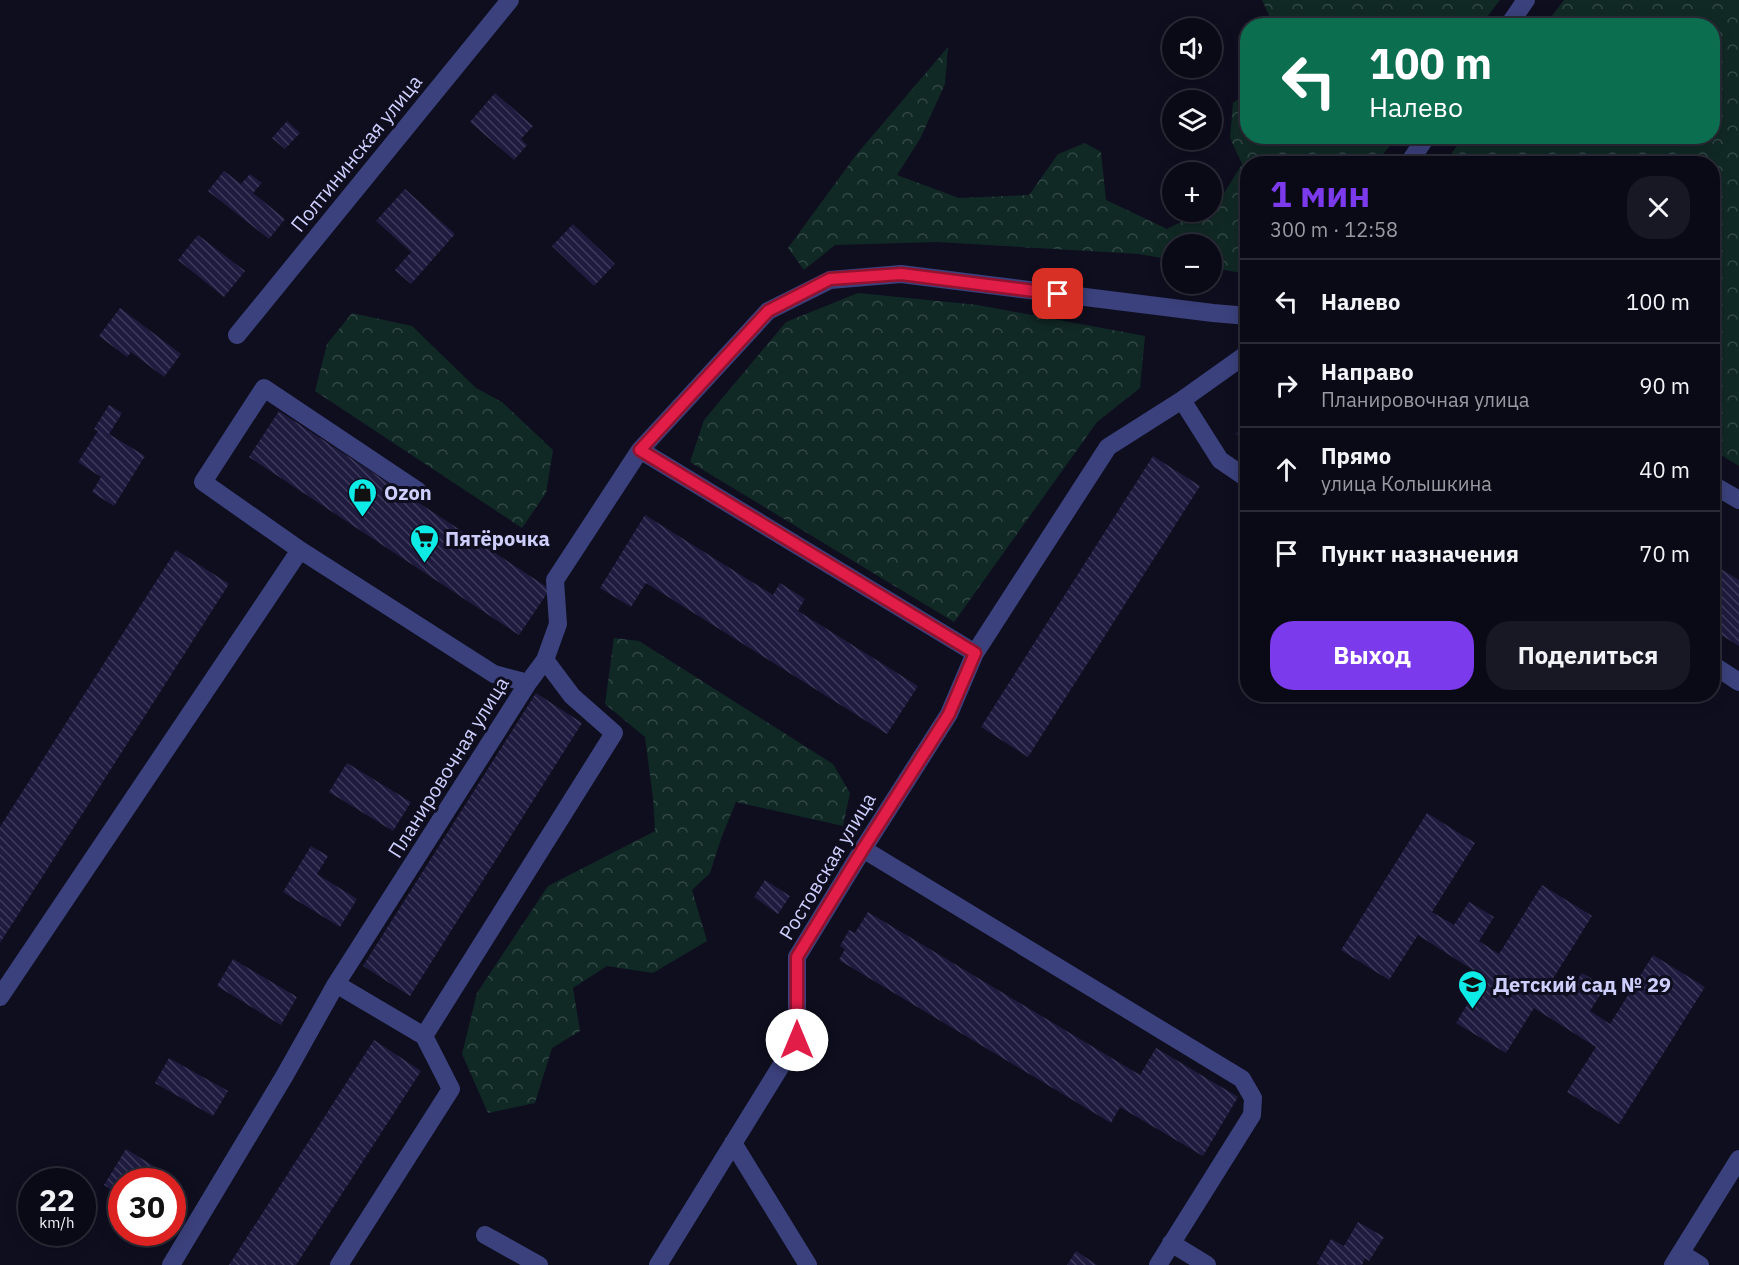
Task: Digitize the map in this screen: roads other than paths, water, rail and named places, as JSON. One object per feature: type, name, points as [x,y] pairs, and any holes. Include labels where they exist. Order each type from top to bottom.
[{"type":"street","name":"Полтининская улица","points":[[237,335],[510,0]]},
{"type":"street","points":[[1514,18],[1526,0]]},
{"type":"street","name":"Планировочная улица","points":[[172,1265],[285,1075],[336,984],[528,683],[545,660],[558,624],[555,580],[640,450],[768,311],[830,279],[901,274],[1240,315]]},
{"type":"street","name":"Ростовская улица","points":[[658,1265],[797,1040],[797,957],[949,714],[975,653],[1108,447],[1182,400],[1240,359]]},
{"type":"street","points":[[418,491],[264,388],[202,482],[300,550],[494,674],[528,683]]},
{"type":"street","points":[[1182,400],[1220,460],[1240,474]]},
{"type":"street","points":[[640,450],[975,653]]},
{"type":"street","points":[[1720,488],[1739,500]]},
{"type":"street","points":[[0,997],[300,550]]},
{"type":"street","points":[[424,1036],[614,733],[572,696],[545,660]]},
{"type":"street","points":[[1720,670],[1739,682]]},
{"type":"street","points":[[863,849],[1242,1079],[1253,1098],[1252,1116],[1158,1265]]},
{"type":"street","points":[[336,984],[424,1036],[451,1089],[339,1265]]},
{"type":"street","points":[[733,1143],[808,1265]]},
{"type":"street","points":[[1700,1265],[1677,1259],[1739,1159]]},
{"type":"street","points":[[485,1235],[539,1265]]},
{"type":"street","points":[[1171,1243],[1207,1265]]},
{"type":"place","name":"Ozon","points":[[363,518]]},
{"type":"place","name":"Пятёрочка","points":[[424,564]]},
{"type":"place","name":"Детский сад № 29","points":[[1472,1010]]}]
